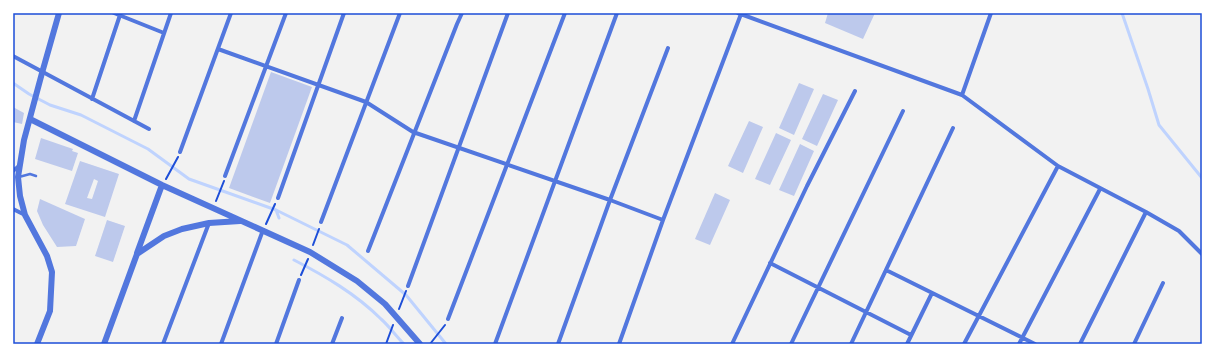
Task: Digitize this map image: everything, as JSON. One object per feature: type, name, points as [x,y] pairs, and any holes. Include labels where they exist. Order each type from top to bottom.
[{"type":"street","points":[[37,344],[50,311],[52,272],[47,256],[25,215],[20,196],[18,177],[19,166],[38,87],[59,13]]},
{"type":"street","points":[[114,13],[164,33]]},
{"type":"street","points":[[134,121],[171,13]]},
{"type":"street","points":[[180,152],[231,13]]},
{"type":"street","points":[[226,176],[286,13]]},
{"type":"street","points":[[278,198],[344,13]]},
{"type":"street","points":[[321,224],[400,13]]},
{"type":"street","points":[[368,252],[413,132],[456,24],[462,13]]},
{"type":"street","points":[[408,286],[508,13]]},
{"type":"street","points":[[448,319],[565,13]]},
{"type":"street","points":[[495,344],[617,13]]},
{"type":"street","points":[[619,344],[739,13],[962,95],[1058,166],[1146,212],[1178,231],[1202,254]]},
{"type":"street","points":[[962,95],[990,13]]},
{"type":"street","points":[[92,99],[120,15]]},
{"type":"street","points":[[558,344],[610,200],[668,48]]},
{"type":"street","points":[[218,49],[366,102],[413,132],[610,200],[663,220]]},
{"type":"street","points":[[13,56],[149,129]]},
{"type":"street","points":[[732,344],[807,186],[855,91]]},
{"type":"street","points":[[791,344],[903,111]]},
{"type":"street","points":[[31,116],[162,185],[310,252],[357,281],[385,304],[420,344]]},
{"type":"street","points":[[851,344],[952,128]]},
{"type":"street","points":[[13,171],[19,166]]},
{"type":"street","points":[[964,344],[1058,166]]},
{"type":"street","points":[[104,344],[162,185]]},
{"type":"street","points":[[1019,344],[1100,189]]},
{"type":"street","points":[[13,209],[25,215]]},
{"type":"street","points":[[1080,344],[1146,212]]},
{"type":"street","points":[[136,254],[164,236],[182,229],[209,223],[241,221]]},
{"type":"street","points":[[163,344],[209,223]]},
{"type":"street","points":[[221,344],[263,230]]},
{"type":"street","points":[[770,263],[911,335]]},
{"type":"street","points":[[886,270],[1035,344]]},
{"type":"street","points":[[276,344],[299,280]]},
{"type":"street","points":[[1134,344],[1163,283]]},
{"type":"street","points":[[907,344],[932,293]]},
{"type":"street","points":[[332,344],[342,318]]},
{"type":"lane","points":[[18,177],[30,174],[36,176]]},
{"type":"path","points":[[166,178],[175,161]]},
{"type":"path","points":[[217,198],[223,183]]},
{"type":"path","points":[[266,223],[274,206]]},
{"type":"path","points":[[314,242],[321,224]]},
{"type":"path","points":[[302,272],[309,256]]},
{"type":"path","points":[[401,303],[406,292]]},
{"type":"path","points":[[386,344],[393,325]]},
{"type":"path","points":[[430,344],[444,328]]},
{"type":"building","points":[[828,13],[875,13],[863,39],[825,23]]},
{"type":"building","points":[[271,72],[312,87],[270,203],[229,188]]},
{"type":"building","points":[[799,83],[814,89],[794,135],[779,128]]},
{"type":"building","points":[[823,94],[838,100],[817,146],[802,139]]},
{"type":"building","points":[[13,107],[24,113],[22,124],[13,122]]},
{"type":"building","points":[[749,121],[763,127],[743,173],[728,166]]},
{"type":"building","points":[[776,133],[791,140],[770,185],[755,179]]},
{"type":"building","points":[[41,138],[73,149],[72,151],[78,153],[72,171],[35,159]]},
{"type":"building","points":[[800,144],[814,151],[794,196],[779,190]]},
{"type":"building","points":[[80,161],[119,174],[105,217],[65,204]],"holes":[[[94,179],[98,181],[92,199],[87,198]]]},
{"type":"building","points":[[715,193],[730,200],[710,245],[695,239]]},
{"type":"building","points":[[40,199],[85,219],[76,246],[57,247],[43,225],[37,211]]},
{"type":"building","points":[[107,220],[125,226],[113,262],[95,256]]},
{"type":"waterway","points":[[1122,13],[1159,125],[1202,178]]},
{"type":"waterway","points":[[13,83],[29,94],[50,105],[81,115],[148,149],[189,179],[276,210],[347,245],[406,295],[446,344]]},
{"type":"waterway","points":[[276,210],[279,218]]},
{"type":"waterway","points":[[294,260],[329,279],[361,301],[384,322],[404,344]]}]
